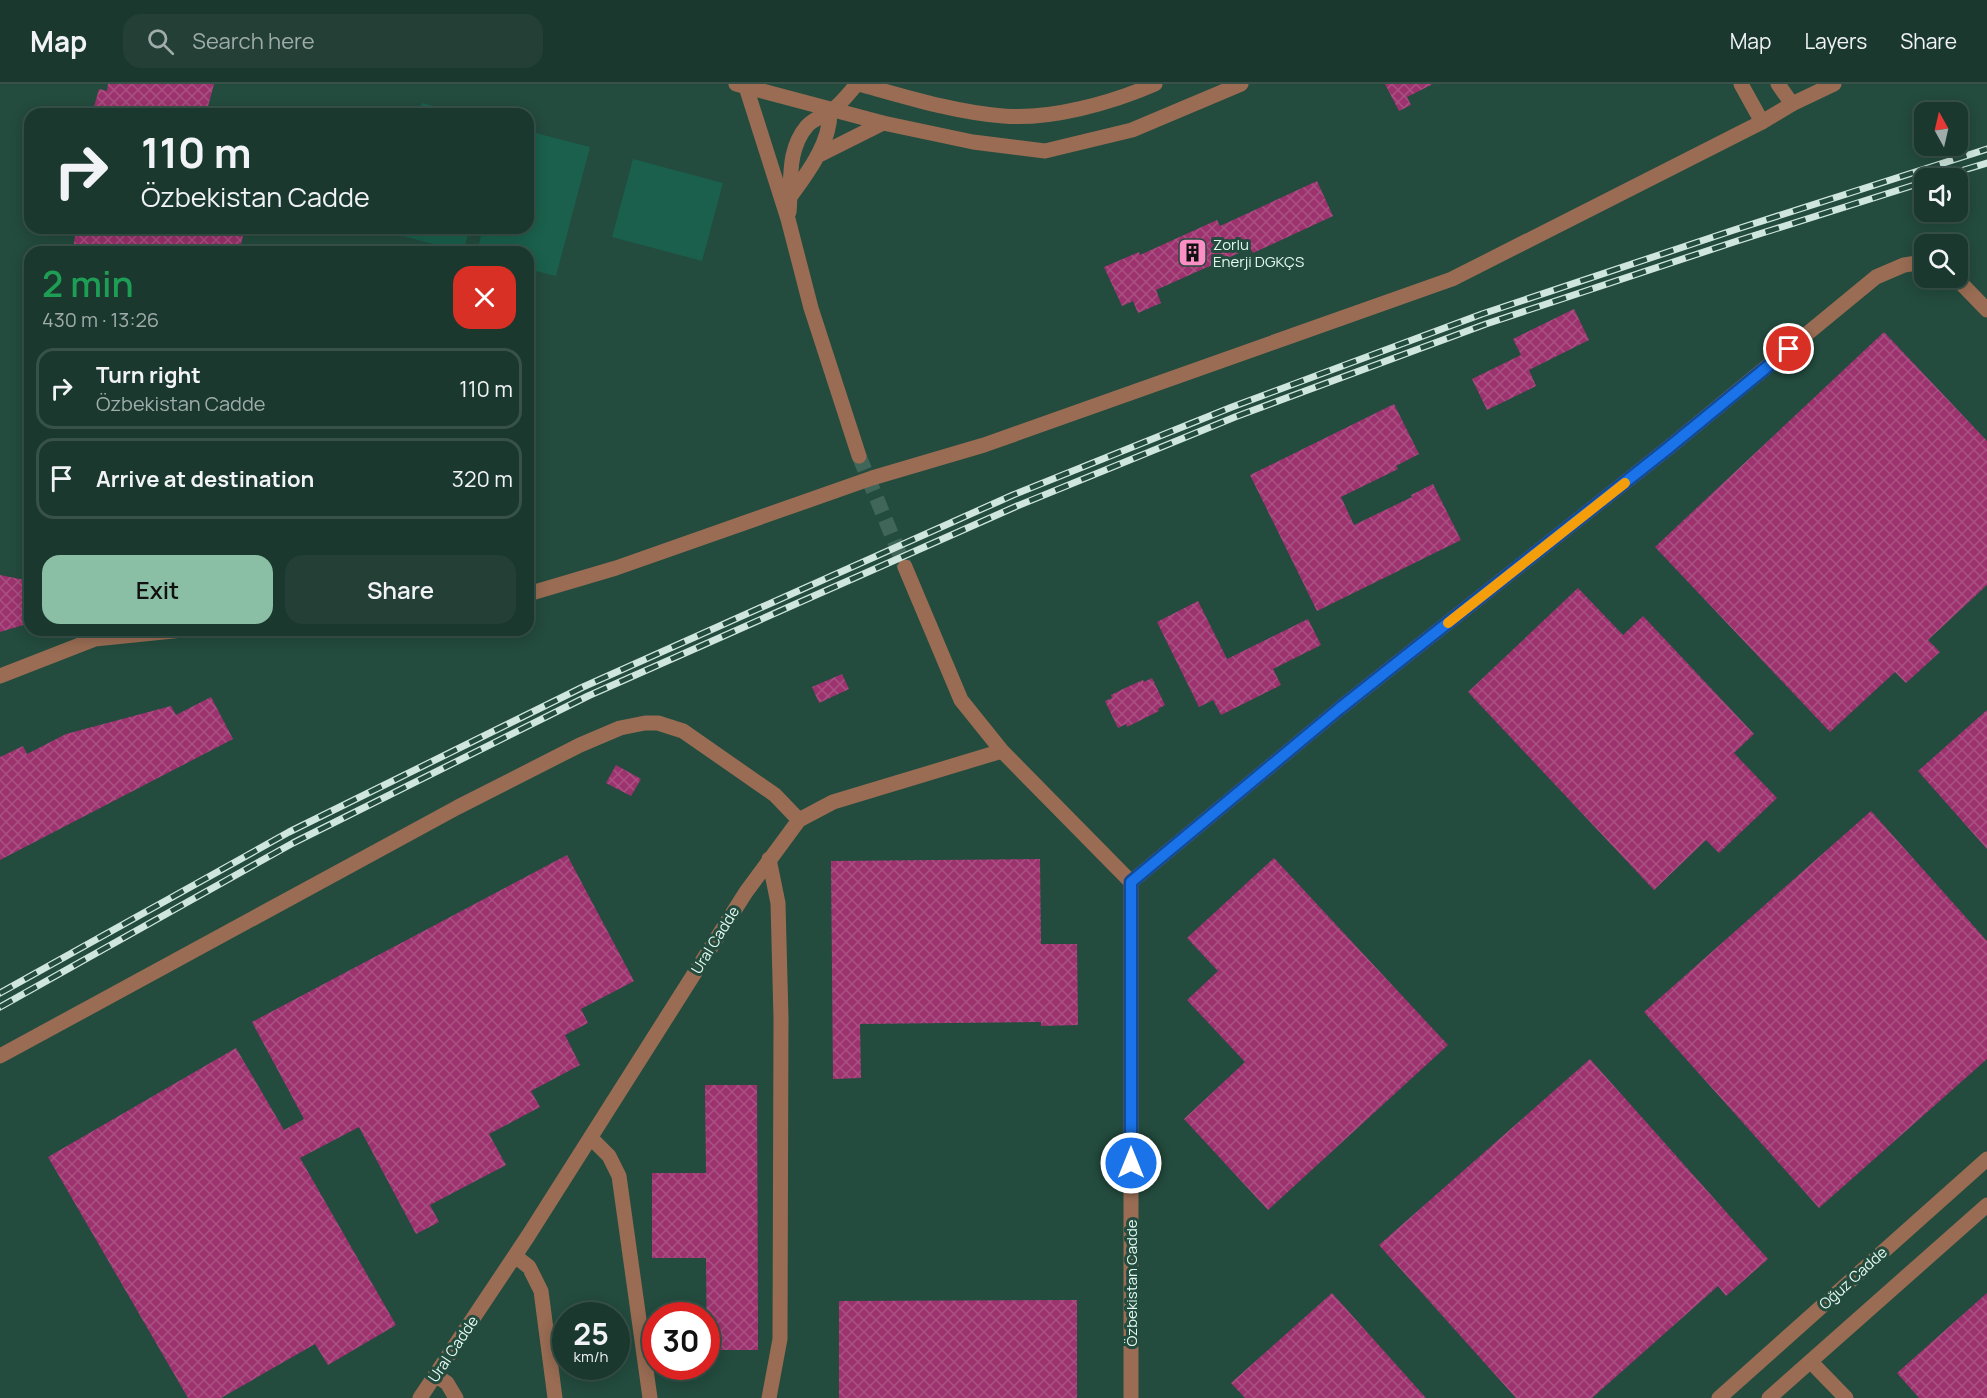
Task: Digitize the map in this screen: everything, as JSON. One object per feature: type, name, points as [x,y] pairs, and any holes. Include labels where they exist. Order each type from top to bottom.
[{"type":"street","points":[[788,219],[789,181],[797,145],[807,127],[816,117],[832,110],[858,84],[927,103],[1004,116],[1056,113],[1128,96],[1155,84]]},
{"type":"street","points":[[741,85],[884,123],[973,142],[1045,151],[1132,130],[1241,84]]},
{"type":"street","points":[[1741,84],[1762,122]]},
{"type":"street","points":[[1778,84],[1792,104]]},
{"type":"street","points":[[534,592],[616,568],[872,478],[984,445],[1452,279],[1834,84]]},
{"type":"street","points":[[741,85],[788,219],[811,308],[859,456]]},
{"type":"street","points":[[790,197],[817,156],[829,132],[832,110]]},
{"type":"street","points":[[817,156],[884,123]]},
{"type":"street","points":[[905,567],[961,700],[1002,751],[1131,882],[1339,709],[1667,449],[1876,277],[1904,265],[1914,264]]},
{"type":"street","points":[[1966,288],[1987,310]]},
{"type":"street","points":[[0,676],[95,639],[124,636]]},
{"type":"street","points":[[0,1056],[458,807],[580,745],[620,728],[658,723],[683,731],[775,795],[799,820]]},
{"type":"street","name":"Ural Cadde","points":[[420,1398],[591,1138],[739,901],[799,820],[833,802],[1002,751]]},
{"type":"street","points":[[769,859],[778,903],[781,1018],[780,1339],[769,1398]]},
{"type":"street","name":"Özbekistan Cadde","points":[[1131,882],[1131,1398]]},
{"type":"street","points":[[591,1138],[609,1156],[619,1176],[650,1398]]},
{"type":"street","name":"Oğuz Cadde","points":[[1719,1398],[1987,1159]]},
{"type":"street","points":[[1769,1398],[1987,1206]]},
{"type":"street","points":[[515,1256],[529,1267],[541,1291],[555,1398]]},
{"type":"street","points":[[1811,1362],[1846,1398]]},
{"type":"street","points":[[435,1375],[447,1383],[456,1398]]},
{"type":"green space","points":[[422,103],[441,108],[421,108]]},
{"type":"green space","points":[[534,133],[590,147],[556,276],[534,270],[534,246],[478,246],[482,234],[534,234]]},
{"type":"green space","points":[[633,159],[723,183],[702,261],[612,237]]},
{"type":"green space","points":[[396,234],[468,234],[465,246],[440,246]]},
{"type":"building","points":[[108,84],[214,84],[208,108],[94,107],[99,89],[107,91]]},
{"type":"building","points":[[1385,84],[1433,84],[1407,97],[1411,105],[1399,111]]},
{"type":"building","points":[[1317,181],[1333,216],[1253,253],[1250,248],[1156,290],[1161,303],[1138,313],[1133,301],[1122,306],[1104,267],[1139,252],[1140,255],[1217,220],[1220,226]]},
{"type":"building","points":[[76,234],[244,234],[240,246],[73,246]]},
{"type":"building","points":[[1574,309],[1589,340],[1529,370],[1536,386],[1487,410],[1472,379],[1521,355],[1513,339]]},
{"type":"building","points":[[1884,332],[1987,441],[1987,585],[1928,640],[1940,652],[1906,683],[1895,672],[1830,732],[1655,547]]},
{"type":"building","points":[[1394,404],[1419,454],[1396,466],[1398,469],[1341,497],[1354,525],[1412,497],[1411,495],[1433,484],[1461,540],[1317,611],[1250,475]]},
{"type":"building","points":[[0,575],[24,580],[24,625],[0,632]]},
{"type":"building","points":[[1578,588],[1623,635],[1643,616],[1754,734],[1734,753],[1777,798],[1719,853],[1706,840],[1654,890],[1468,692]]},
{"type":"building","points":[[1198,601],[1227,659],[1308,619],[1321,645],[1273,669],[1281,685],[1221,715],[1213,700],[1199,707],[1157,622]]},
{"type":"building","points":[[842,674],[849,689],[819,703],[812,687]]},
{"type":"building","points":[[1152,678],[1165,705],[1158,709],[1159,711],[1127,727],[1126,724],[1118,728],[1105,701],[1125,688]]},
{"type":"building","points":[[211,697],[233,739],[0,860],[0,757],[23,746],[27,754],[66,734],[171,706],[176,715]]},
{"type":"building","points":[[1987,710],[1987,849],[1918,771]]},
{"type":"building","points":[[616,765],[641,779],[631,796],[606,783]]},
{"type":"building","points":[[1871,811],[1987,941],[1987,1059],[1819,1208],[1644,1012]]},
{"type":"building","points":[[567,855],[634,981],[581,1009],[588,1023],[565,1035],[580,1065],[531,1091],[540,1107],[489,1134],[506,1165],[430,1205],[439,1222],[416,1234],[359,1127],[300,1158],[396,1325],[328,1365],[315,1344],[221,1398],[188,1398],[48,1157],[236,1048],[284,1130],[304,1119],[252,1022]]},
{"type":"building","points":[[1274,858],[1448,1045],[1268,1210],[1184,1119],[1245,1062],[1187,1000],[1218,971],[1187,938]]},
{"type":"building","points":[[1040,859],[1041,944],[1077,944],[1078,1025],[1041,1026],[1041,1022],[860,1024],[861,1078],[833,1079],[831,861]]},
{"type":"building","points":[[1590,1059],[1768,1259],[1726,1296],[1718,1286],[1592,1398],[1516,1398],[1379,1245]]},
{"type":"building","points":[[705,1085],[757,1085],[758,1350],[720,1350],[720,1302],[706,1302],[706,1258],[652,1258],[652,1173],[706,1173]]},
{"type":"building","points":[[1332,1293],[1426,1398],[1245,1398],[1231,1383]]},
{"type":"building","points":[[1987,1293],[1987,1398],[1919,1398],[1897,1373]]},
{"type":"building","points":[[1077,1300],[1077,1398],[839,1398],[839,1301]]},
{"type":"tunnel","points":[[859,456],[905,567]]},
{"type":"railway","points":[[0,993],[289,832],[583,687],[1013,495],[1232,407],[1482,314],[1987,149]]},
{"type":"railway","points":[[1968,169],[1987,163]]},
{"type":"railway","points":[[0,1007],[293,843],[588,696],[1017,506],[1235,417],[1486,324],[1914,185]]},
{"type":"slow traffic","points":[[1448,623],[1625,483]]},
{"type":"place","name":"Zorlu Enerji DGKÇS","points":[[1192,253]]},
{"type":"route","points":[[1131,1163],[1131,882],[1339,709],[1667,449],[1789,349]]}]
